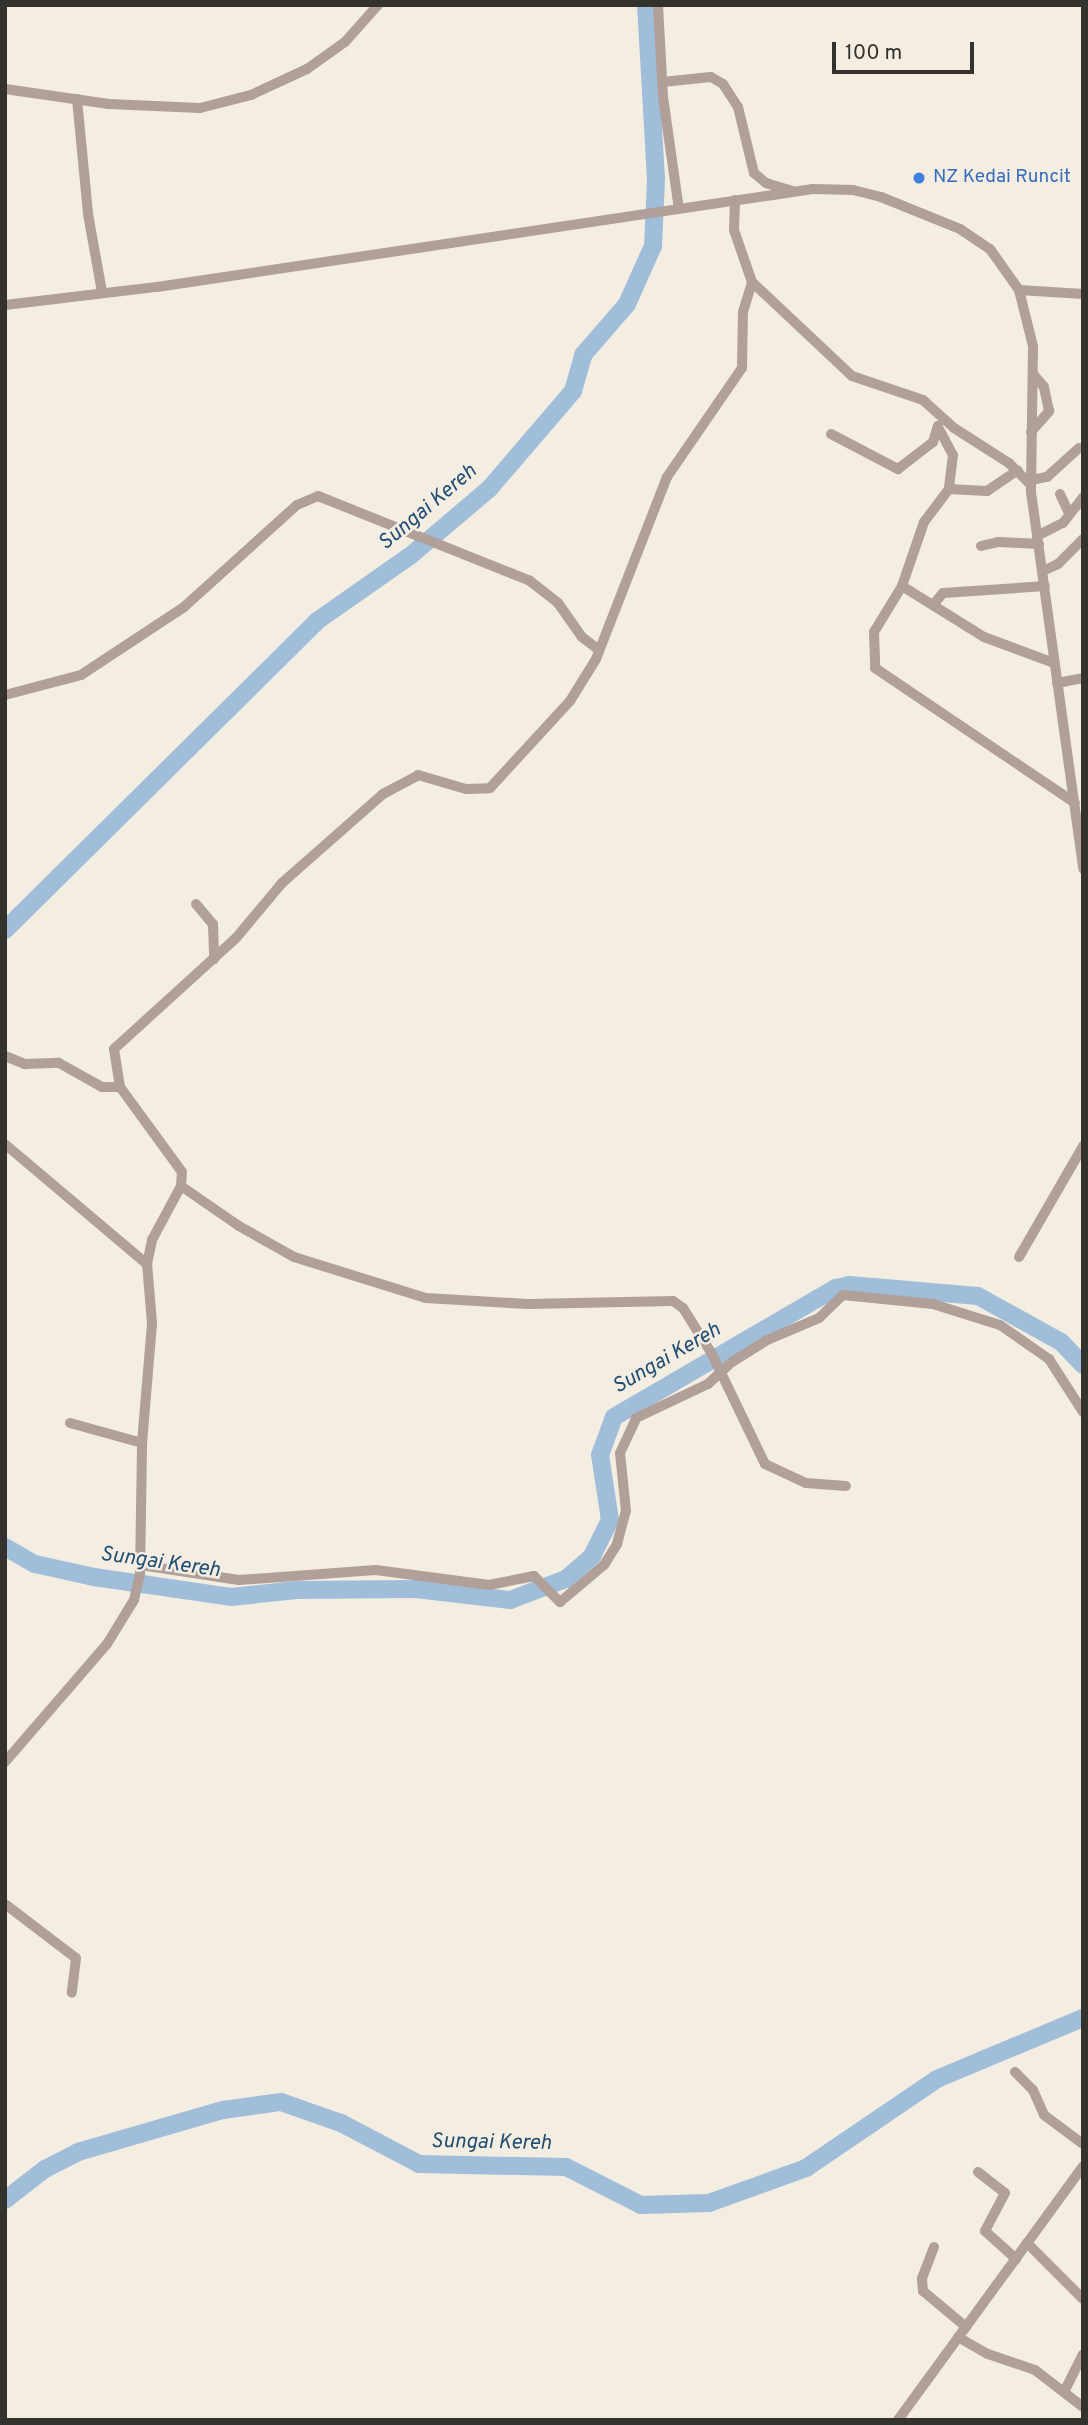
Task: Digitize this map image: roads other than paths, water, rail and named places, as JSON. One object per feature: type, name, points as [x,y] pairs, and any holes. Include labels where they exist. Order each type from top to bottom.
[{"type":"street","points":[[5,89],[180,110],[241,99],[316,63],[345,42],[378,5]]},
{"type":"street","points":[[658,5],[662,82],[679,209]]},
{"type":"street","points":[[662,82],[711,77],[723,85],[738,107],[754,173],[766,183],[792,191]]},
{"type":"street","points":[[77,99],[88,214],[102,292]]},
{"type":"street","points":[[5,305],[644,215],[792,191],[853,190],[937,217],[990,249],[1019,290],[1033,346],[1031,482],[1083,869]]},
{"type":"street","points":[[736,200],[734,230],[752,282],[852,376],[923,400],[1031,482]]},
{"type":"street","points":[[5,1762],[107,1644],[138,1589],[142,1443],[152,1323],[147,1264],[152,1240],[181,1186],[179,1164],[142,1121],[120,1087],[114,1049],[214,959],[282,883],[397,783],[418,775],[475,791],[494,786],[570,701],[599,650],[641,553],[667,477],[693,434],[740,374],[743,312],[752,282]]},
{"type":"street","points":[[1019,290],[1083,294]]},
{"type":"street","points":[[1031,432],[1049,411],[1044,387],[1034,375]]},
{"type":"street","points":[[933,410],[938,427],[953,453],[950,489],[924,522],[902,586],[874,632],[872,658],[877,672],[1075,803]]},
{"type":"street","points":[[831,434],[898,469],[921,454],[937,436],[938,427]]},
{"type":"street","points":[[1031,482],[1047,477],[1079,448]]},
{"type":"street","points":[[950,489],[959,493],[994,489],[1018,470]]},
{"type":"street","points":[[1060,494],[1068,510]]},
{"type":"street","points":[[5,695],[76,677],[156,627],[309,497],[324,497],[534,584],[599,650]]},
{"type":"street","points":[[981,547],[999,542],[1038,540],[1063,523],[1068,510],[1083,497]]},
{"type":"street","points":[[1043,572],[1058,564],[1083,539]]},
{"type":"street","points":[[902,586],[984,637],[1054,663]]},
{"type":"street","points":[[934,604],[943,593],[1045,586]]},
{"type":"street","points":[[1057,683],[1083,678]]},
{"type":"street","points":[[196,904],[212,924],[214,959]]},
{"type":"street","points":[[5,1056],[25,1063],[64,1064],[102,1087],[120,1087]]},
{"type":"street","points":[[6,1145],[147,1264]]},
{"type":"street","points":[[1019,1257],[1083,1146]]},
{"type":"street","points":[[181,1186],[294,1257],[426,1298],[528,1304],[668,1299],[684,1308],[717,1363],[768,1467],[806,1483],[846,1486]]},
{"type":"street","points":[[140,1570],[239,1580],[376,1570],[489,1585],[531,1576],[543,1580],[560,1602],[583,1585],[617,1544],[626,1511],[620,1453],[630,1425],[650,1410],[708,1384],[717,1363],[819,1318],[840,1296],[911,1301],[974,1314],[1022,1339],[1049,1359],[1083,1412]]},
{"type":"street","points":[[70,1423],[142,1443]]},
{"type":"street","points":[[5,1904],[76,1958],[72,1993]]},
{"type":"street","points":[[1015,2072],[1033,2090],[1044,2115],[1083,2144]]},
{"type":"street","points":[[898,2420],[1083,2166]]},
{"type":"street","points":[[978,2172],[1004,2193],[985,2231],[1016,2259]]},
{"type":"street","points":[[1027,2243],[1083,2299]]},
{"type":"street","points":[[934,2246],[925,2270],[923,2291],[966,2327]]},
{"type":"street","points":[[958,2337],[988,2354],[1035,2370],[1083,2407]]},
{"type":"street","points":[[1065,2392],[1083,2354]]},
{"type":"waterway","name":"Sungai Kereh","points":[[5,930],[317,621],[410,556],[489,489],[573,391],[583,355],[627,304],[653,246],[656,179],[646,5]]},
{"type":"waterway","name":"Sungai Kereh","points":[[5,1547],[35,1564],[94,1577],[231,1597],[297,1590],[416,1589],[510,1600],[566,1579],[592,1556],[610,1520],[600,1455],[614,1417],[836,1288],[850,1285],[978,1296],[1061,1342],[1083,1365]]},
{"type":"waterway","name":"Sungai Kereh","points":[[5,2200],[45,2169],[78,2152],[223,2110],[281,2102],[341,2123],[419,2164],[566,2167],[641,2205],[709,2203],[806,2168],[937,2079],[1083,2018]]},
{"type":"place","name":"NZ Kedai Runcit","points":[[919,178]]}]
